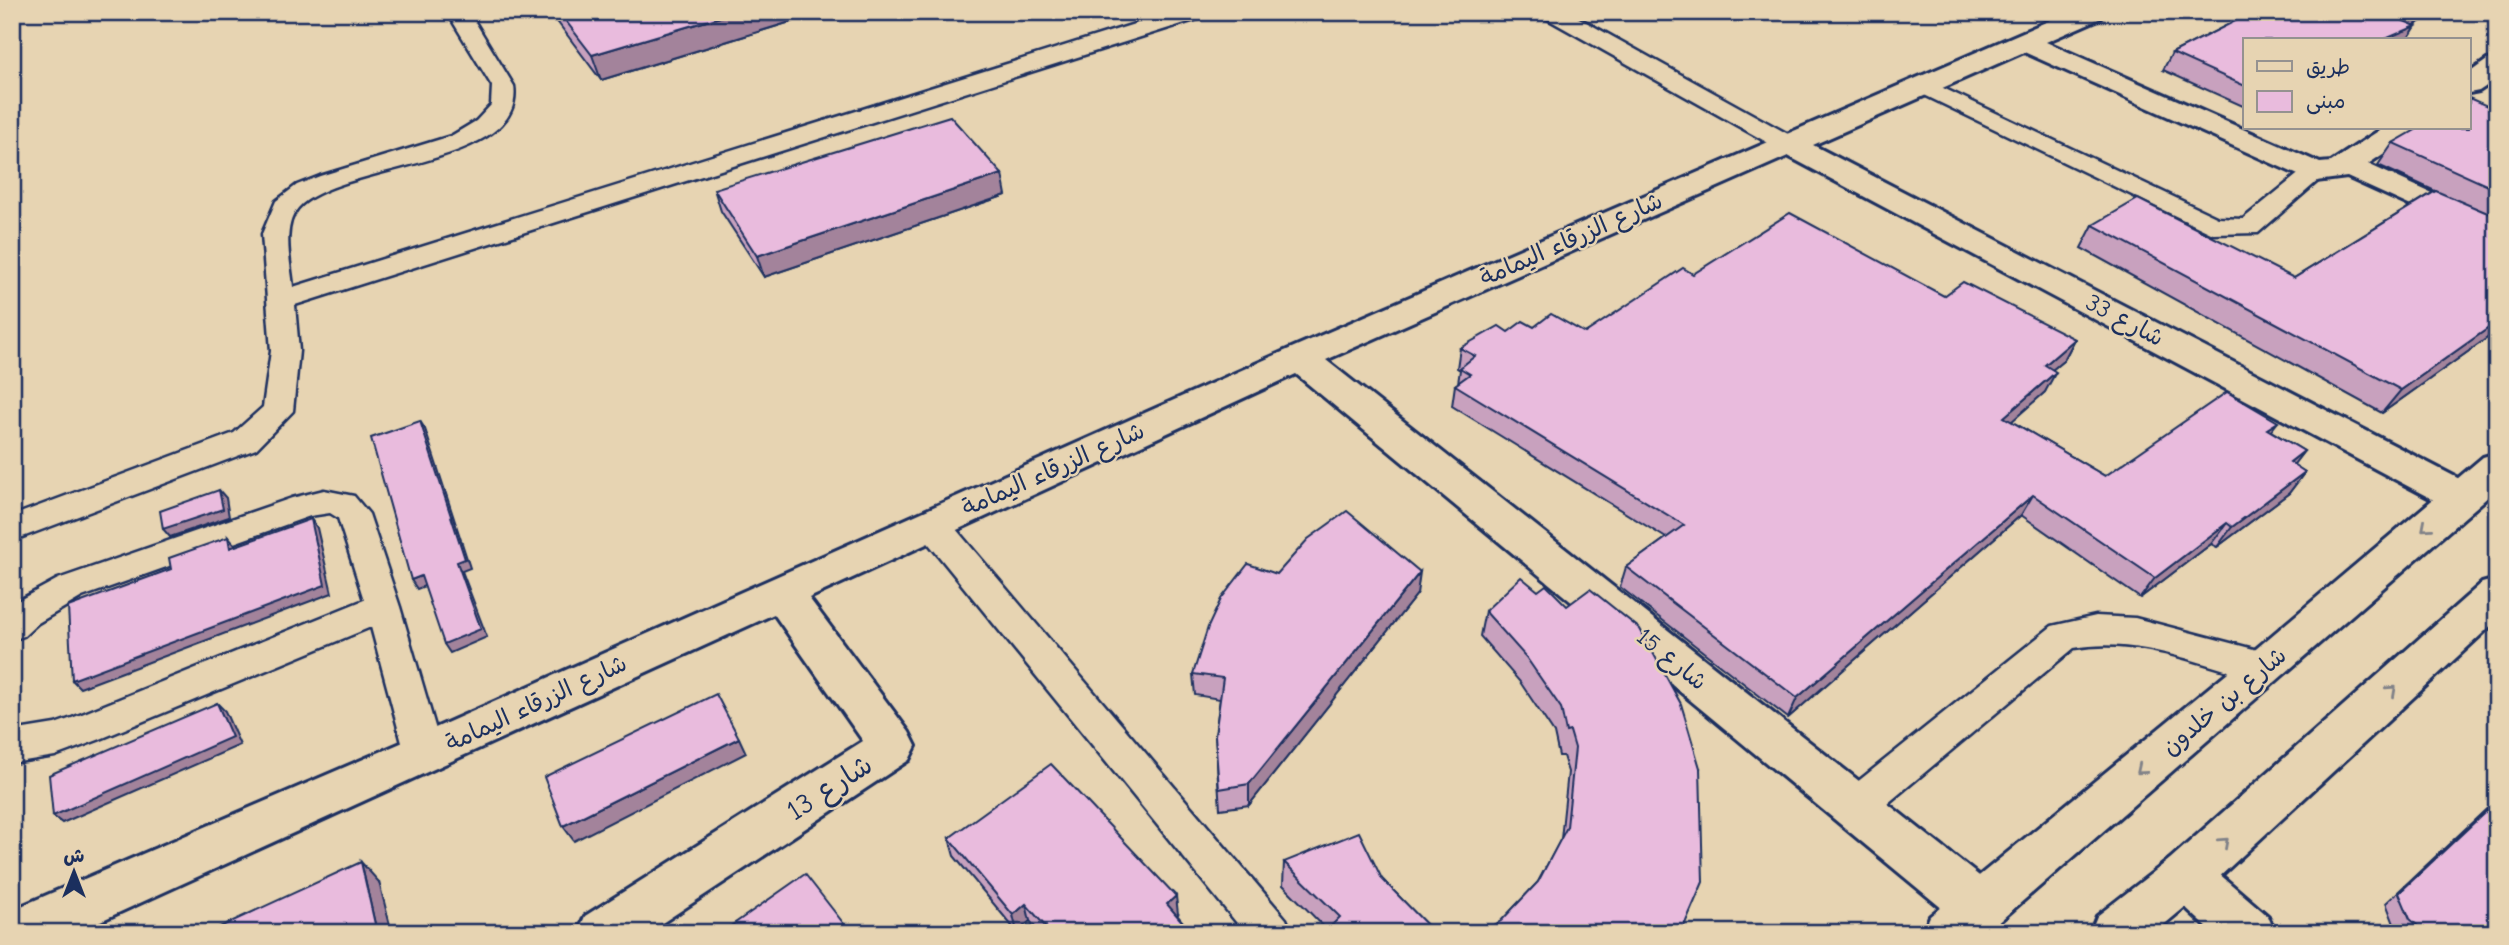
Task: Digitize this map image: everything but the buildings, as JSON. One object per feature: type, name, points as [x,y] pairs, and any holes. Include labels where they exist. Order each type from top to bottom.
[{"type":"street","name":"شارع الزرقاء اليمامة","points":[[17,933],[424,754],[1300,358],[2026,43],[2085,13]]},
{"type":"street","points":[[2026,43],[2316,172],[2332,172],[2346,165],[2400,130]]},
{"type":"street","points":[[2470,84],[2497,66]]},
{"type":"street","name":"شارع 33","points":[[1788,144],[2461,497]]},
{"type":"street","points":[[2346,165],[2497,235]]},
{"type":"street","name":"شارع 15","points":[[1300,358],[1854,807],[1964,920]]},
{"type":"street","name":"شارع بن خلدون","points":[[1964,920],[2265,667],[2497,467]]},
{"type":"street","name":"شارع 13","points":[[604,933],[893,746],[781,591]]},
{"type":"street","points":[[2115,933],[2186,876],[2497,595]]},
{"type":"street","points":[[2186,876],[2250,933]]},
{"type":"lane","points":[[12,529],[245,441],[265,426],[278,411],[285,351],[275,234],[282,213],[293,198],[330,181],[460,141],[479,131],[502,108],[506,97],[503,86],[458,12]]},
{"type":"lane","points":[[281,300],[1196,12]]},
{"type":"lane","points":[[1552,12],[1788,144]]},
{"type":"lane","points":[[1924,86],[2213,226],[2231,229],[2249,227],[2316,172]]},
{"type":"lane","points":[[12,625],[36,606],[70,588],[320,501],[336,501],[348,506],[353,514],[383,607],[424,754]]},
{"type":"lane","points":[[932,524],[1271,933]]},
{"type":"lane","points":[[12,747],[55,740],[85,729],[383,607]]},
{"type":"lane","points":[[1854,807],[2064,636],[2096,630],[2135,632],[2265,667]]}]
